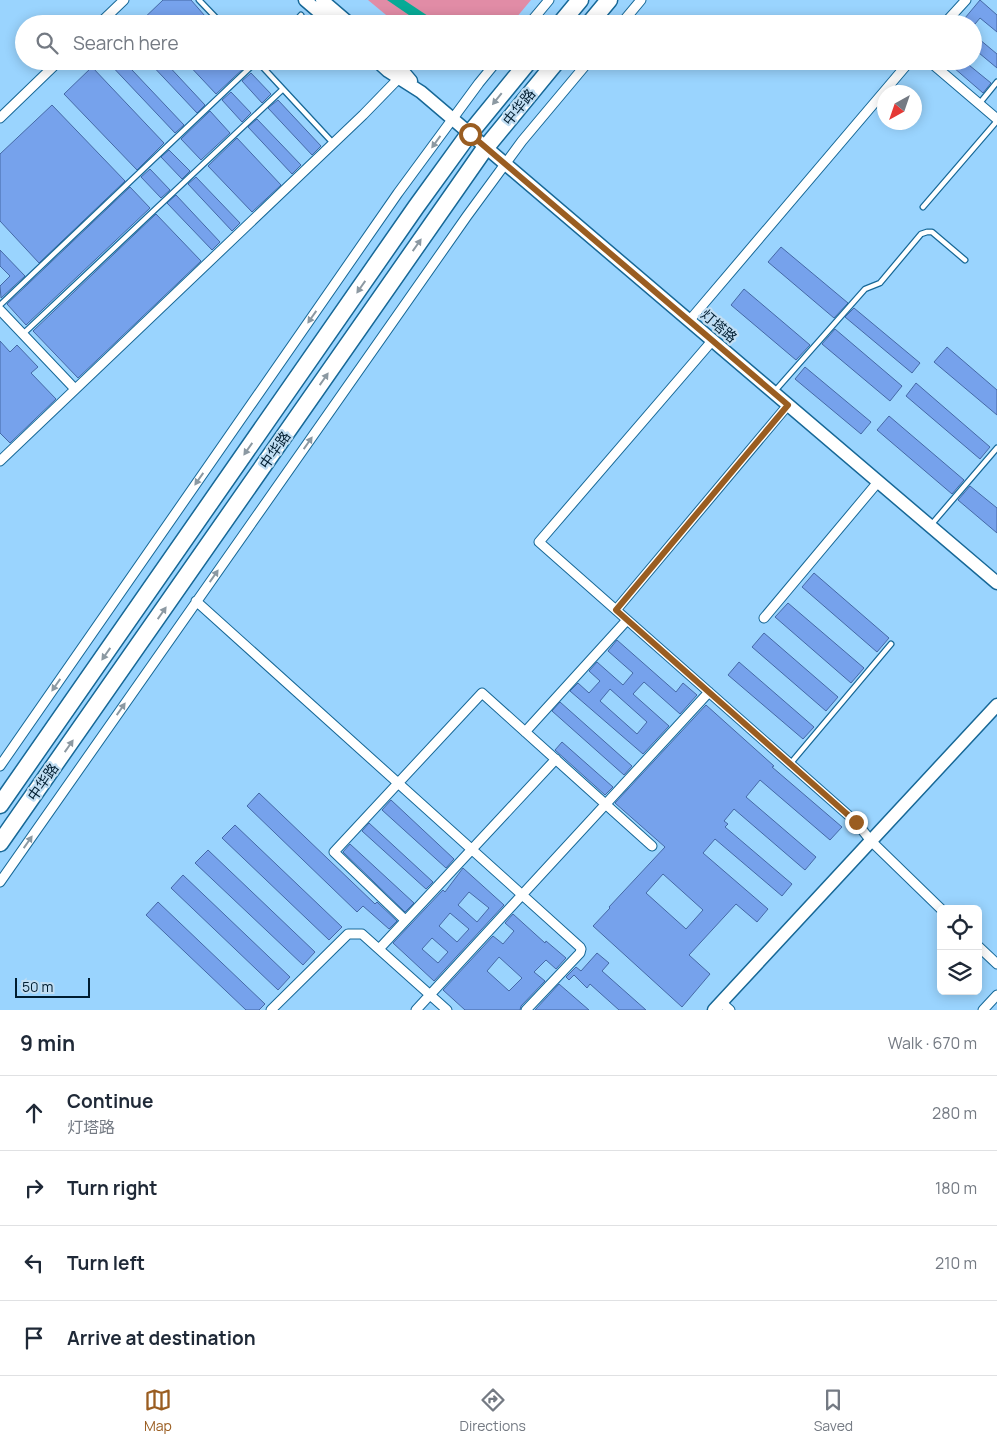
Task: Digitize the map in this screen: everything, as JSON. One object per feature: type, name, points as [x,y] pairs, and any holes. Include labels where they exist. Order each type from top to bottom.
[{"type":"highway","points":[[568,15],[580,0]]},
{"type":"highway","points":[[596,15],[609,0]]},
{"type":"highway","name":"中华路","points":[[0,805],[416,207],[521,70]]},
{"type":"highway","name":"中华路","points":[[0,843],[486,148],[550,70]]},
{"type":"street","points":[[108,15],[124,0]]},
{"type":"street","points":[[305,0],[322,15]]},
{"type":"street","points":[[322,0],[340,15]]},
{"type":"street","points":[[537,15],[550,0]]},
{"type":"street","points":[[628,15],[641,0]]},
{"type":"street","points":[[952,15],[966,0]]},
{"type":"street","points":[[0,118],[50,70]]},
{"type":"street","name":"灯塔路","points":[[389,70],[421,92]]},
{"type":"street","name":"灯塔路","points":[[402,70],[421,92],[452,119],[997,583]]},
{"type":"street","points":[[0,766],[392,201],[490,70]]},
{"type":"street","points":[[0,882],[505,164],[581,70]]},
{"type":"street","points":[[689,321],[902,70]]},
{"type":"street","points":[[939,70],[997,120]]},
{"type":"street","points":[[0,461],[399,78]]},
{"type":"street","points":[[0,310],[75,389]]},
{"type":"street","points":[[712,341],[539,542],[856,822],[871,841],[937,905]]},
{"type":"street","points":[[616,610],[788,405]]},
{"type":"street","points":[[764,618],[878,482]]},
{"type":"street","points":[[196,601],[581,949],[580,953],[526,1010]]},
{"type":"street","points":[[526,732],[627,620]]},
{"type":"street","points":[[405,920],[334,852],[482,692],[652,846]]},
{"type":"street","points":[[416,1010],[709,692]]},
{"type":"street","points":[[722,1007],[871,841],[997,705]]},
{"type":"street","points":[[379,949],[556,760]]},
{"type":"street","points":[[271,1010],[348,934],[362,934],[447,1010]]},
{"type":"street","points":[[982,950],[997,964]]},
{"type":"street","points":[[983,1010],[997,995]]},
{"type":"lane","points":[[200,0],[214,15]]},
{"type":"lane","points":[[0,305],[248,70]]},
{"type":"lane","points":[[265,70],[333,143]]},
{"type":"lane","points":[[979,104],[997,82]]},
{"type":"lane","points":[[23,334],[283,89]]},
{"type":"lane","points":[[923,207],[997,120]]},
{"type":"lane","points":[[774,393],[865,289],[880,283],[922,234],[932,232],[965,260]]},
{"type":"lane","points":[[930,526],[997,448]]},
{"type":"lane","points":[[790,764],[891,644]]},
{"type":"shaded area","points":[[368,0],[531,0],[518,15],[386,15]]},
{"type":"shaded area","points":[[387,0],[404,0],[426,15],[409,15]]},
{"type":"building","points":[[163,0],[191,0],[204,15],[147,15]]},
{"type":"building","points":[[980,0],[997,15],[997,32],[982,20],[982,15],[968,15]]},
{"type":"building","points":[[982,42],[997,54],[997,68],[982,56]]},
{"type":"building","points":[[89,70],[95,70],[164,143],[137,170],[64,94]]},
{"type":"building","points":[[116,70],[132,70],[184,125],[175,133]]},
{"type":"building","points":[[156,70],[172,70],[205,105],[197,113]]},
{"type":"building","points":[[193,70],[242,70],[216,94]]},
{"type":"building","points":[[956,70],[975,70],[991,83],[983,93]]},
{"type":"building","points":[[251,73],[271,94],[262,103],[242,81]]},
{"type":"building","points":[[231,92],[251,113],[242,122],[222,100]]},
{"type":"building","points":[[278,100],[321,146],[312,155],[268,108]]},
{"type":"building","points":[[52,105],[125,181],[39,263],[0,221],[0,154]]},
{"type":"building","points":[[210,111],[230,133],[201,160],[181,139]]},
{"type":"building","points":[[257,119],[301,165],[292,174],[248,127]]},
{"type":"building","points":[[237,138],[281,185],[252,212],[208,166]]},
{"type":"building","points":[[169,150],[190,171],[182,179],[161,157]]},
{"type":"building","points":[[150,169],[170,190],[161,198],[141,177]]},
{"type":"building","points":[[196,177],[240,223],[232,231],[188,184]]},
{"type":"building","points":[[130,187],[150,208],[26,325],[7,304]]},
{"type":"building","points":[[176,195],[220,242],[212,250],[167,203]]},
{"type":"building","points":[[156,214],[201,261],[78,378],[33,331]]},
{"type":"building","points":[[781,247],[848,303],[834,318],[768,262]]},
{"type":"building","points":[[0,250],[25,276],[1,298],[0,286],[10,276],[0,266]]},
{"type":"building","points":[[744,289],[810,345],[796,360],[731,305]]},
{"type":"building","points":[[854,308],[920,363],[912,373],[845,317]]},
{"type":"building","points":[[835,329],[902,386],[890,401],[822,344]]},
{"type":"building","points":[[0,341],[10,352],[17,345],[38,367],[31,373],[56,399],[10,443],[0,433]]},
{"type":"building","points":[[947,347],[997,390],[997,415],[934,362]]},
{"type":"building","points":[[805,367],[871,422],[861,434],[795,379]]},
{"type":"building","points":[[916,383],[990,447],[980,459],[906,396]]},
{"type":"building","points":[[889,416],[964,480],[952,494],[877,430]]},
{"type":"building","points":[[970,486],[997,508],[997,533],[958,500]]},
{"type":"building","points":[[814,573],[889,638],[877,652],[802,587]]},
{"type":"building","points":[[788,603],[864,668],[851,683],[775,617]]},
{"type":"building","points":[[764,633],[838,697],[826,711],[752,647]]},
{"type":"building","points":[[617,640],[676,692],[683,683],[697,695],[680,714],[644,682],[633,694],[669,726],[643,754],[570,691],[578,683],[589,693],[600,681],[589,671],[597,662],[623,685],[633,673],[608,651]],"holes":[[[610,689],[647,722],[637,734],[600,701]]]},
{"type":"building","points":[[739,662],[814,727],[803,739],[728,675]]},
{"type":"building","points":[[560,702],[632,766],[624,775],[552,711]]},
{"type":"building","points":[[706,705],[774,766],[772,767],[842,827],[830,840],[760,780],[746,797],[816,857],[805,870],[734,809],[724,821],[728,824],[725,827],[792,884],[782,896],[715,839],[703,853],[768,909],[757,922],[736,904],[689,955],[710,974],[682,1007],[593,926],[665,847],[615,803]],"holes":[[[663,874],[703,910],[686,929],[646,893]]]},
{"type":"building","points":[[562,742],[613,787],[605,795],[555,750]]},
{"type":"building","points":[[259,793],[375,904],[377,902],[397,921],[389,929],[363,906],[357,912],[247,806]]},
{"type":"building","points":[[391,800],[454,859],[446,868],[382,810]]},
{"type":"building","points":[[369,823],[433,882],[426,889],[362,831]]},
{"type":"building","points":[[235,825],[342,927],[329,940],[222,838]]},
{"type":"building","points":[[350,844],[414,903],[405,912],[343,852]]},
{"type":"building","points":[[208,850],[315,952],[303,965],[195,863]]},
{"type":"building","points":[[463,868],[504,905],[434,981],[393,943],[443,890],[445,892]],"holes":[[[469,892],[489,908],[477,922],[458,905]],[[450,913],[469,929],[457,942],[439,926]],[[432,938],[448,952],[438,963],[422,949]]]},
{"type":"building","points":[[183,875],[290,977],[278,990],[171,888]]},
{"type":"building","points":[[158,902],[265,1004],[259,1010],[246,1010],[146,915]]},
{"type":"building","points":[[513,914],[545,943],[546,941],[566,958],[556,969],[546,960],[534,972],[545,981],[521,1006],[520,1010],[465,1010],[443,990],[493,936],[503,944],[514,931],[505,923]],"holes":[[[499,957],[522,978],[509,991],[487,971]]]},
{"type":"building","points":[[597,953],[609,963],[602,971],[646,1010],[619,1010],[590,984],[587,988],[574,975],[569,980],[566,977],[576,967],[581,971]]},
{"type":"building","points":[[559,984],[589,1010],[535,1010]]},
{"type":"route","points":[[470,134],[788,405],[616,610],[856,822]]}]
